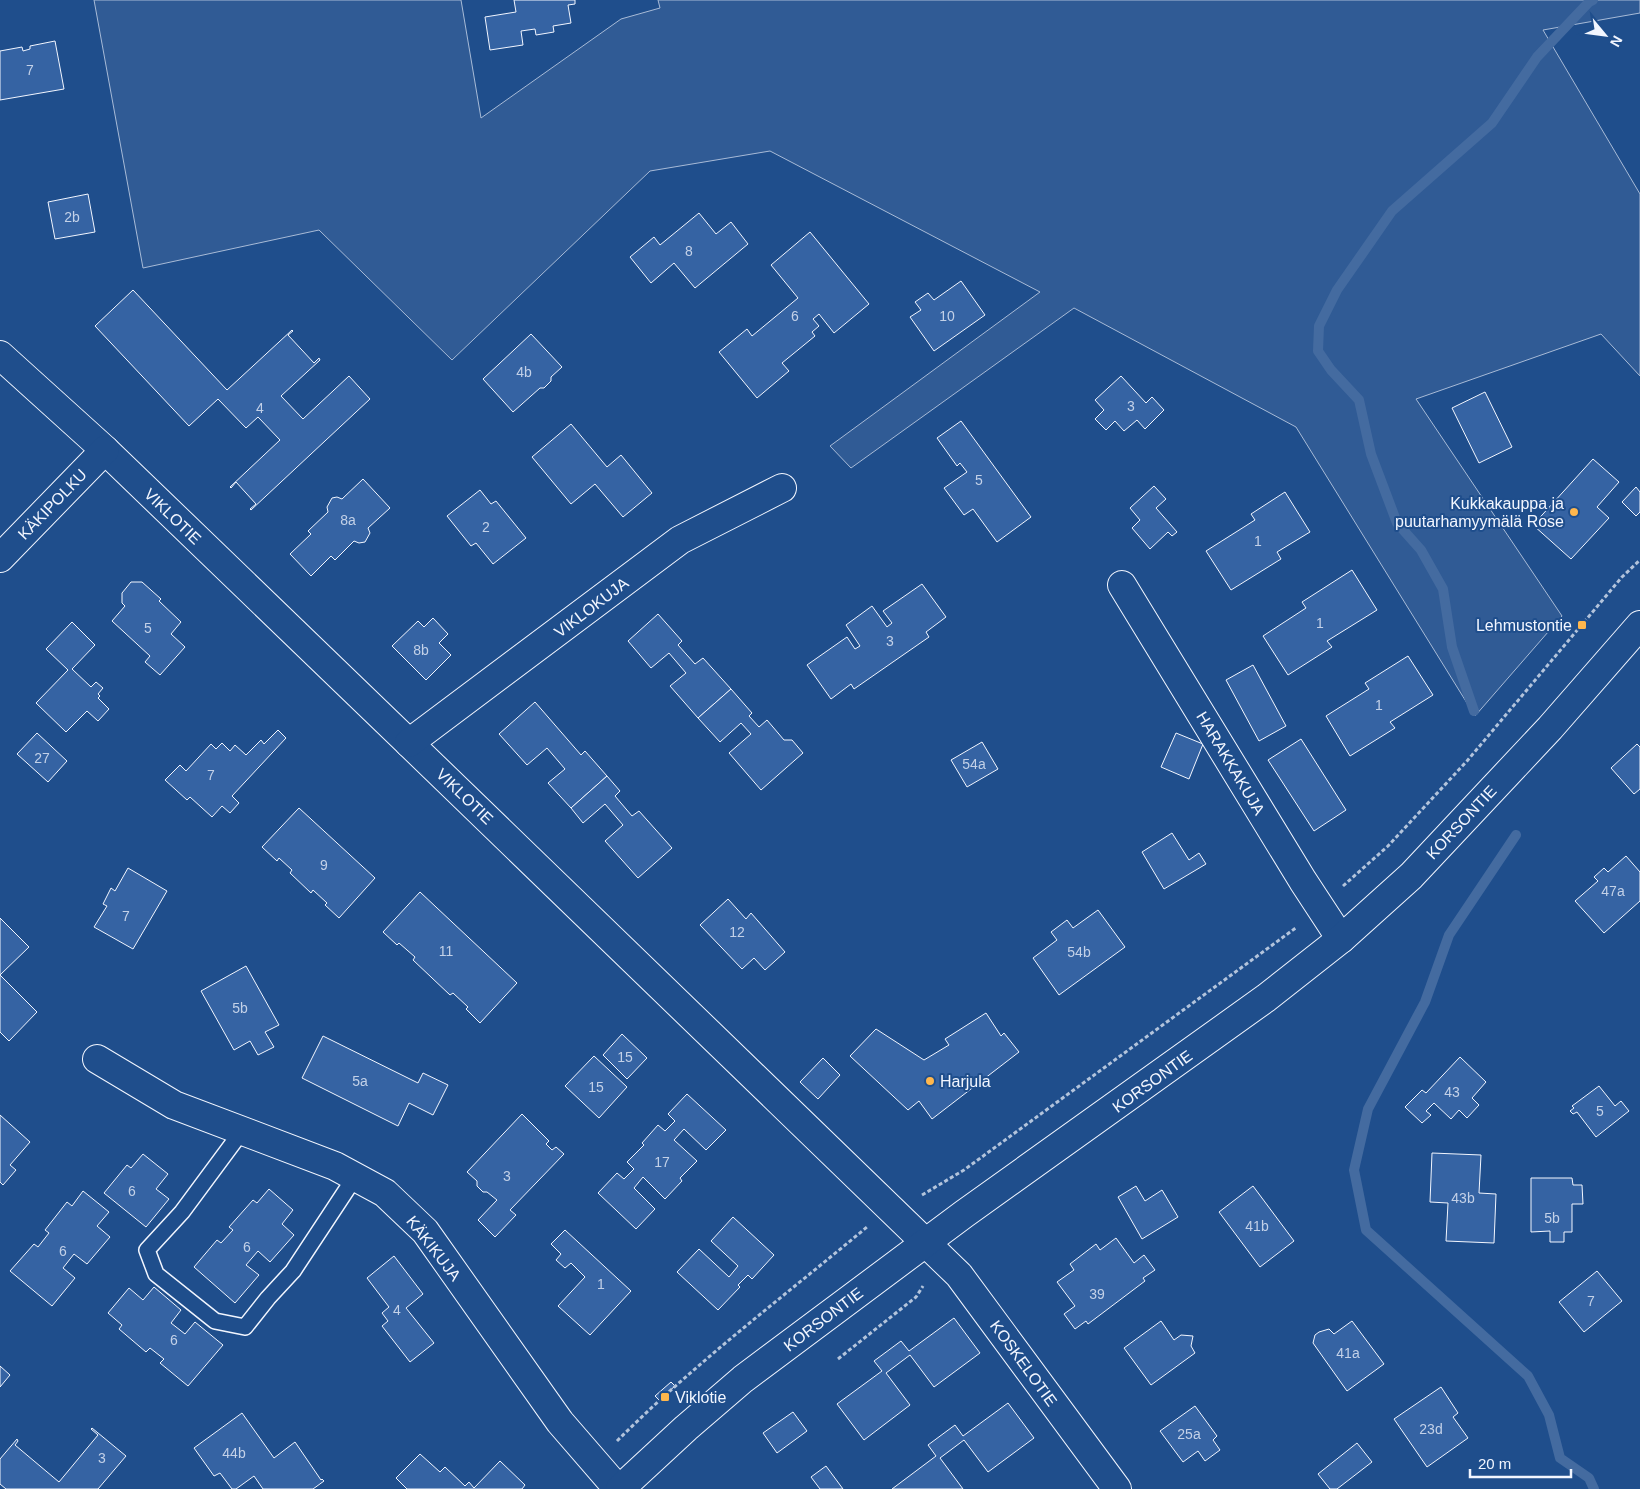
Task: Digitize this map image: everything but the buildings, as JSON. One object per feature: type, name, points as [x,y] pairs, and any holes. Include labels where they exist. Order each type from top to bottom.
[{"type":"street","name":"VIKLOTIE","points":[[0,355],[105,450],[925,1242]]},
{"type":"street","name":"KÄKIPOLKU","points":[[0,558],[105,450]]},
{"type":"street","name":"VIKLOKUJA","points":[[409,742],[680,540],[782,488]]},
{"type":"street","name":"HARAKKAKUJA","points":[[1122,585],[1319,907],[1341,939]]},
{"type":"street","name":"KORSONTIE","points":[[619,1489],[743,1379],[925,1242],[1211,1039],[1341,939],[1411,876],[1550,728],[1640,625]]},
{"type":"street","name":"KÄKIKUJA","points":[[97,1059],[174,1105],[335,1166],[385,1193],[425,1231],[560,1422],[619,1489]]},
{"type":"street","name":"KOSKELOTIE","points":[[925,1242],[959,1275],[1117,1489]]},
{"type":"lane","points":[[242,1131],[182,1212],[147,1250],[156,1274],[215,1321],[245,1327],[293,1271],[355,1177]]},
{"type":"path","points":[[600,1469],[610,1448],[641,1417],[700,1365],[867,1227],[964,1170],[1300,924],[1388,846],[1454,776],[1622,577],[1640,560]]},
{"type":"path","points":[[838,1360],[916,1297]]},
{"type":"shaded area","points":[[94,0],[461,0],[481,118],[621,19],[660,8],[658,0],[1640,0],[1640,13],[1543,30],[1640,194],[1640,376],[1601,334],[1416,399],[1562,616],[1475,716],[1296,427],[1074,308],[851,468],[830,446],[1040,292],[770,151],[650,171],[452,360],[319,230],[143,268]]},
{"type":"waterway","points":[[1474,711],[1452,647],[1443,589],[1421,550],[1397,523],[1371,454],[1359,400],[1331,370],[1318,351],[1319,326],[1337,290],[1392,211],[1492,123],[1537,57],[1593,0]]},
{"type":"waterway","points":[[1516,835],[1449,935],[1425,1002],[1368,1109],[1354,1170],[1366,1230],[1528,1376],[1549,1415],[1560,1458],[1589,1478],[1594,1489]]},
{"type":"place","name":"Kukkakauppa ja puutarhamyymälä Rose","points":[[1574,512]]},
{"type":"place","name":"Lehmustontie","points":[[1582,625]]},
{"type":"place","name":"Harjula","points":[[930,1081]]},
{"type":"place","name":"Viklotie","points":[[665,1397]]}]
